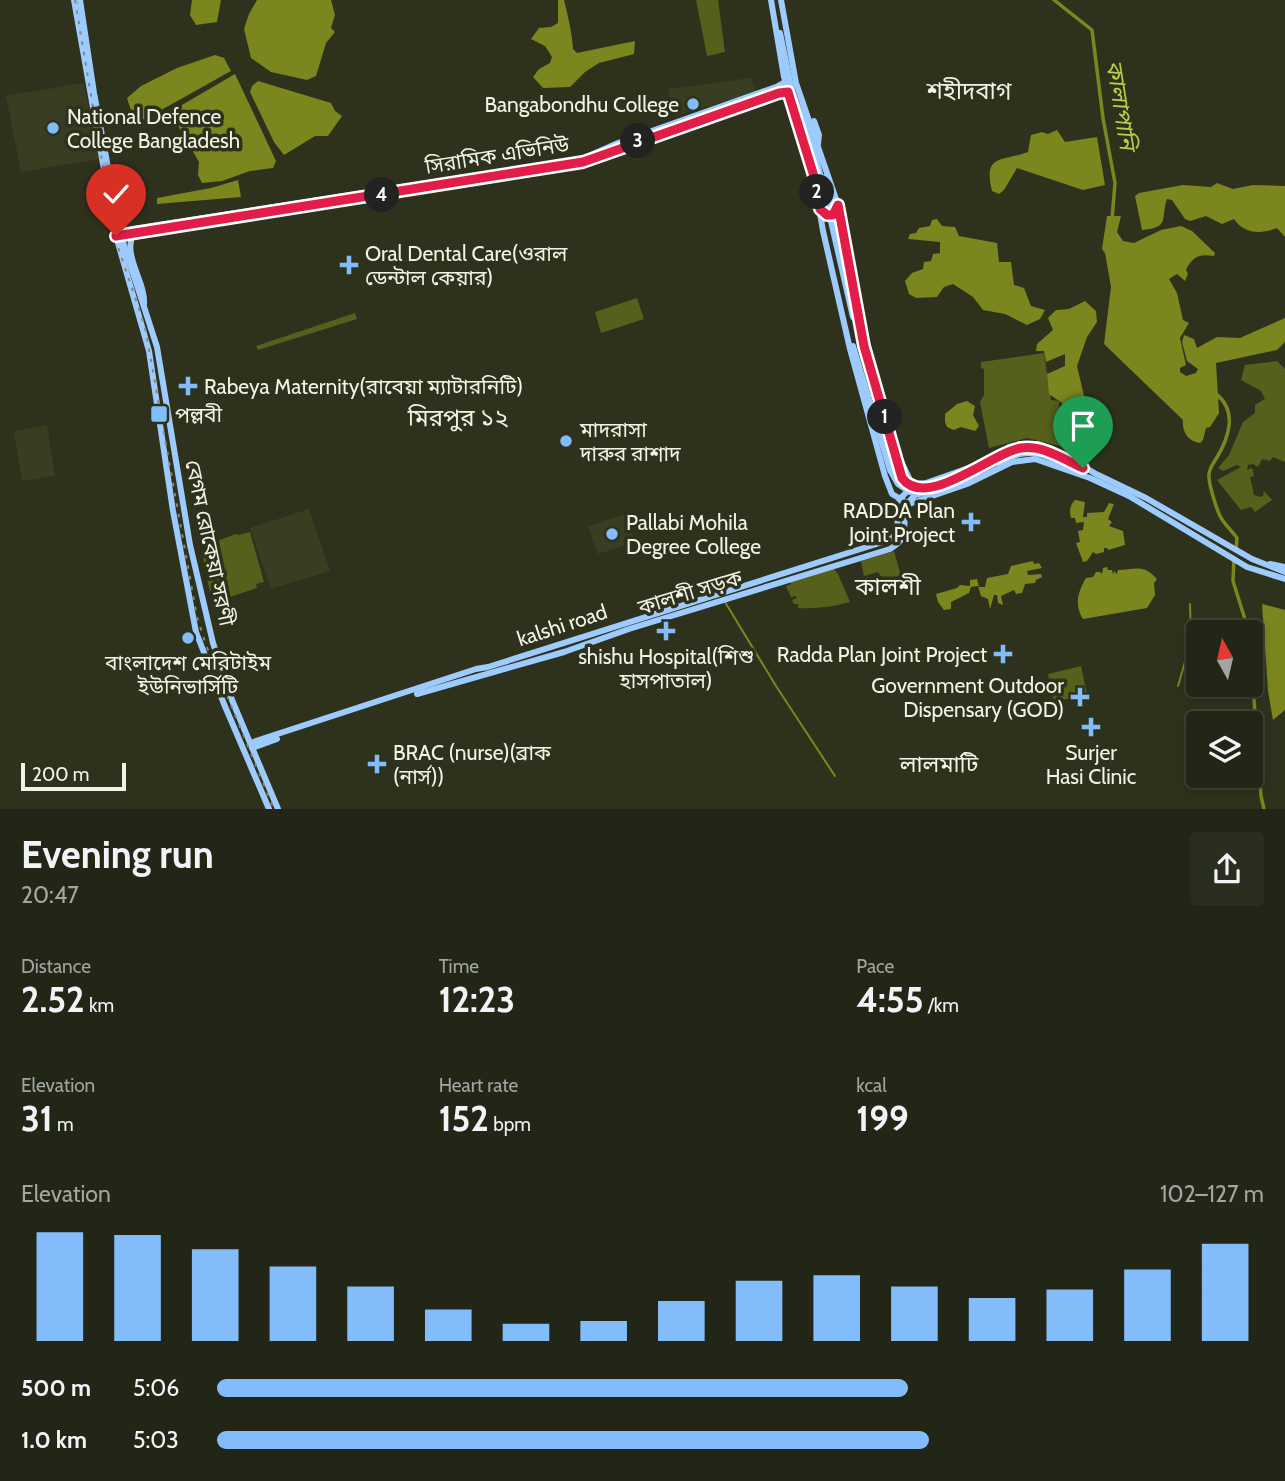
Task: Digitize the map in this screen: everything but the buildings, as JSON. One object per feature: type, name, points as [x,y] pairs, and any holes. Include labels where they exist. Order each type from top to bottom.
[{"type":"main road","name":"বেগম রোকেয়া সরণী","points":[[74,0],[87,82],[119,234],[157,346],[188,534],[213,643],[232,700],[278,809]]},
{"type":"main road","points":[[80,0],[119,234]]},
{"type":"main road","points":[[776,0],[785,82],[813,173],[823,231],[848,335],[892,494],[909,504],[1024,453],[1040,453],[1081,470]]},
{"type":"main road","points":[[776,0],[797,85],[844,226],[862,326],[900,459],[910,480],[921,484]]},
{"type":"main road","points":[[776,0],[790,82],[815,152],[861,352],[894,467],[901,484],[918,498]]},
{"type":"main road","points":[[776,0],[791,77],[830,197],[866,362],[896,467],[908,486],[928,488],[973,472],[1011,451],[1026,448],[1048,451],[1093,476],[1146,498],[1247,567],[1285,580]]},
{"type":"main road","name":"সিরামিক এভিনিউ","points":[[119,234],[582,159],[618,143],[785,82]]},
{"type":"main road","name":"সিরামিক এভিনিউ","points":[[119,234],[585,162],[644,139],[788,92]]},
{"type":"main road","points":[[820,209],[827,215],[833,215],[838,205]]},
{"type":"main road","points":[[823,231],[826,223],[831,220],[837,220],[844,226]]},
{"type":"main road","points":[[135,232],[130,246],[145,292],[143,311]]},
{"type":"main road","name":"বেগম রোকেয়া সরণী","points":[[143,311],[191,613],[202,647],[269,809]]},
{"type":"main road","points":[[862,326],[862,336],[902,478]]},
{"type":"main road","points":[[848,335],[854,347],[892,475],[904,489],[918,498]]},
{"type":"main road","points":[[899,500],[912,488],[985,461],[1009,447],[1033,444],[1051,449],[1093,476]]},
{"type":"main road","points":[[912,488],[909,498],[918,498],[991,474],[1012,462],[1029,458],[1093,476]]},
{"type":"main road","points":[[985,461],[991,465],[991,474]]},
{"type":"main road","points":[[739,595],[895,543],[903,532],[905,505],[912,497],[918,498]]},
{"type":"main road","name":"kalshi road","points":[[251,745],[476,669],[885,541],[897,532],[899,500]]},
{"type":"main road","name":"কালশী সড়ক","points":[[251,745],[410,695],[564,652],[629,629],[890,549],[904,536],[905,512],[909,504]]},
{"type":"main road","points":[[1221,547],[1285,570]]},
{"type":"main road","points":[[202,647],[213,643]]},
{"type":"shaded area","points":[[192,0],[221,0],[217,22],[196,25],[190,15]]},
{"type":"shaded area","points":[[257,0],[331,0],[335,15],[331,28],[335,32],[326,43],[316,76],[307,80],[271,72],[251,58],[244,29]]},
{"type":"shaded area","points":[[558,0],[564,0],[573,49],[577,53],[635,41],[634,54],[599,63],[570,87],[543,88],[533,77],[539,69],[550,63],[552,57],[545,46],[531,39],[539,28],[558,23]]},
{"type":"shaded area","points":[[696,0],[718,0],[725,52],[707,56]]},
{"type":"shaded area","points":[[215,55],[224,58],[231,71],[145,119],[134,120],[127,98],[141,86],[177,68]]},
{"type":"shaded area","points":[[235,74],[276,161],[273,168],[250,171],[222,181],[202,183],[198,175],[199,162],[170,112]]},
{"type":"shaded area","name":"Bangabondhu College","points":[[751,78],[756,92],[675,116],[668,89]]},
{"type":"shaded area","points":[[258,81],[331,103],[335,111],[342,116],[328,136],[315,136],[284,155],[274,142],[250,92]]},
{"type":"shaded area","name":"National Defence College Bangladesh","points":[[84,83],[99,159],[21,172],[6,96]]},
{"type":"shaded area","points":[[1057,130],[1065,142],[1097,137],[1105,185],[1083,190],[1017,168],[1004,190],[999,194],[992,191],[990,171],[996,161],[1028,152],[1031,135],[1042,132],[1048,134]]},
{"type":"shaded area","points":[[238,180],[241,197],[157,204],[157,198]]},
{"type":"shaded area","points":[[1217,183],[1233,189],[1253,185],[1285,186],[1285,237],[1277,228],[1264,232],[1247,230],[1234,219],[1222,224],[1206,216],[1190,221],[1185,219],[1172,200],[1167,199],[1161,224],[1142,230],[1135,196],[1139,193],[1183,185],[1211,187]]},
{"type":"shaded area","points":[[1107,216],[1121,216],[1117,232],[1123,241],[1134,243],[1161,230],[1181,226],[1192,231],[1215,253],[1214,256],[1194,259],[1186,270],[1188,274],[1185,281],[1177,274],[1169,279],[1177,293],[1183,320],[1189,323],[1180,338],[1186,365],[1180,368],[1180,372],[1186,376],[1196,373],[1198,369],[1187,361],[1182,342],[1184,335],[1194,339],[1197,348],[1217,337],[1240,338],[1285,318],[1285,342],[1277,350],[1216,363],[1219,413],[1210,427],[1206,428],[1200,443],[1189,438],[1183,428],[1183,420],[1104,344],[1111,287],[1102,249]]},
{"type":"shaded area","points":[[937,219],[942,226],[955,227],[959,236],[997,243],[999,262],[1011,262],[1014,285],[1024,288],[1031,306],[1045,310],[1040,319],[1027,325],[1005,314],[983,310],[973,297],[953,284],[944,287],[937,297],[916,298],[909,294],[905,281],[912,273],[923,269],[924,262],[931,261],[933,254],[940,253],[940,242],[908,239],[910,234],[916,233],[919,228],[930,226],[932,220]]},
{"type":"shaded area","points":[[637,298],[644,319],[601,333],[595,312]]},
{"type":"shaded area","points":[[1085,301],[1096,311],[1097,322],[1087,337],[1077,366],[1085,400],[1087,431],[1075,434],[1062,423],[1062,403],[1049,394],[1047,374],[1065,366],[1065,354],[1046,362],[1044,351],[1036,351],[1037,344],[1053,330],[1048,318],[1056,310],[1069,309]]},
{"type":"shaded area","points":[[355,313],[357,319],[258,350],[256,346]]},
{"type":"shaded area","points":[[1044,353],[1051,400],[1059,401],[1060,446],[1027,438],[989,448],[980,402],[984,395],[984,369],[981,368],[981,362]]},
{"type":"shaded area","points":[[1277,361],[1285,369],[1285,462],[1273,457],[1270,461],[1262,459],[1258,467],[1248,465],[1247,470],[1252,468],[1254,476],[1250,477],[1254,495],[1263,496],[1264,491],[1272,500],[1255,512],[1251,507],[1241,510],[1217,480],[1241,467],[1237,465],[1223,471],[1218,468],[1229,455],[1243,422],[1255,413],[1255,405],[1265,399],[1261,391],[1241,380],[1245,365]]},
{"type":"shaded area","points":[[967,401],[975,406],[973,415],[979,426],[975,431],[947,427],[945,414],[957,404]]},
{"type":"shaded area","points":[[47,425],[55,476],[22,481],[14,431]]},
{"type":"shaded area","points":[[1075,500],[1085,502],[1083,517],[1087,517],[1087,513],[1104,512],[1109,503],[1114,504],[1108,519],[1112,522],[1109,526],[1123,531],[1125,545],[1108,550],[1104,548],[1104,552],[1096,554],[1093,552],[1087,561],[1083,562],[1076,543],[1080,542],[1078,531],[1083,530],[1084,522],[1076,523],[1075,518],[1070,515]]},
{"type":"shaded area","points":[[309,509],[330,571],[271,589],[250,528]]},
{"type":"shaded area","name":"Pallabi Mohila Degree College","points":[[626,514],[635,542],[598,554],[588,526]]},
{"type":"shaded area","points":[[250,532],[264,582],[256,584],[257,588],[212,603],[203,557],[208,556],[204,546],[236,534]]},
{"type":"shaded area","points":[[894,551],[901,576],[884,581],[878,572],[864,576],[861,561]]},
{"type":"shaded area","points":[[1033,561],[1034,564],[1039,563],[1042,568],[1027,571],[1028,575],[1041,574],[1042,577],[1035,583],[1025,584],[1022,593],[1016,594],[1014,590],[1001,596],[1003,605],[998,603],[997,595],[994,595],[990,609],[988,599],[981,596],[978,586],[971,587],[969,593],[951,602],[951,609],[944,610],[938,602],[936,594],[960,585],[970,586],[970,580],[977,579],[979,587],[985,587],[987,578],[1008,574],[1011,566]]},
{"type":"shaded area","points":[[833,568],[850,602],[798,608],[798,604],[794,604],[792,600],[797,598],[796,596],[791,597],[786,586]]},
{"type":"shaded area","points":[[1103,568],[1112,570],[1113,575],[1114,571],[1117,574],[1118,570],[1139,568],[1148,571],[1157,579],[1154,583],[1155,595],[1147,608],[1083,619],[1078,603],[1083,583],[1096,572],[1102,574]]},
{"type":"shaded area","points":[[1262,604],[1285,610],[1285,710],[1273,720],[1268,691]]},
{"type":"shaded area","points":[[1081,666],[1087,694],[1054,702],[1048,674]]},
{"type":"waterway","name":"কালাপানি","points":[[1054,0],[1092,30],[1103,118],[1115,183],[1112,219]]},
{"type":"waterway","points":[[1216,394],[1227,408],[1229,425],[1225,442],[1210,469],[1209,478],[1220,516],[1237,538],[1236,551]]},
{"type":"waterway","points":[[1234,558],[1233,581],[1245,620]]},
{"type":"waterway","points":[[725,602],[835,776]]},
{"type":"waterway","points":[[1178,686],[1191,641],[1190,604]]},
{"type":"waterway","points":[[1254,697],[1264,809]]},
{"type":"railway","points":[[75,0],[115,238],[145,327],[197,617],[274,809]]},
{"type":"place","name":"Bangabondhu College","points":[[693,104]]},
{"type":"place","name":"National Defence College Bangladesh","points":[[53,128]]},
{"type":"place","name":"Oral Dental Care(ওরাল ডেন্টাল কেয়ার)","points":[[349,265]]},
{"type":"place","name":"Rabeya Maternity(রাবেয়া ম্যাটারনিটি)","points":[[188,386]]},
{"type":"place","name":"পল্লবী","points":[[159,414]]},
{"type":"place","name":"মাদরাসা দারুর রাশাদ","points":[[566,441]]},
{"type":"place","name":"RADDA Plan Joint Project","points":[[971,522]]},
{"type":"place","name":"Pallabi Mohila Degree College","points":[[612,534]]},
{"type":"place","name":"shishu Hospital(শিশু হাসপাতাল)","points":[[666,631]]},
{"type":"place","name":"বাংলাদেশ মেরিটাইম ইউনিভার্সিটি","points":[[188,638]]},
{"type":"place","name":"Radda Plan Joint Project","points":[[1003,654]]},
{"type":"place","name":"Government Outdoor Dispensary (GOD)","points":[[1080,697]]},
{"type":"place","name":"Surjer Hasi Clinic","points":[[1091,727]]},
{"type":"place","name":"BRAC (nurse)(ব্রাক (নার্স))","points":[[377,764]]},
{"type":"district","name":"শহীদবাগ","points":[[969,90]]},
{"type":"district","name":"মিরপুর ১২","points":[[458,417]]},
{"type":"district","name":"কালশী","points":[[888,586]]},
{"type":"district","name":"লালমাটি","points":[[939,764]]},
{"type":"route","points":[[116,236],[510,176],[583,162],[719,113],[788,92],[802,132],[820,209],[827,215],[833,215],[838,205],[864,346],[905,483],[918,489],[928,488],[973,472],[1011,451],[1026,448],[1048,451],[1083,468]]}]
